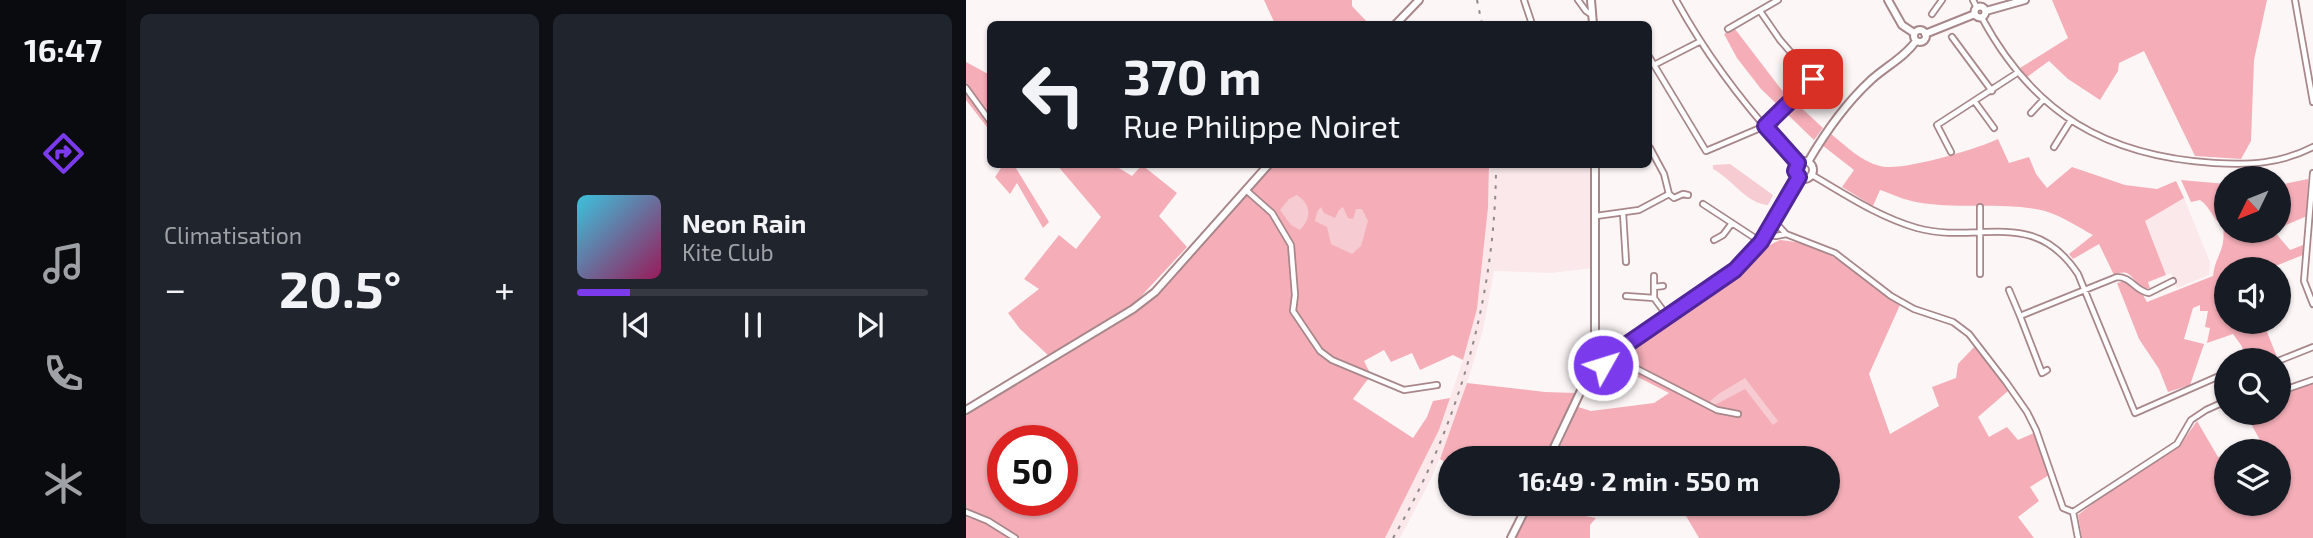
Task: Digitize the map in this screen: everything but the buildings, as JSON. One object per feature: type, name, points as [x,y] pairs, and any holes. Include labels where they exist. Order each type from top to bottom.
[{"type":"main road","points":[[1399,21],[1419,0]]},
{"type":"main road","points":[[1591,0],[1592,21]]},
{"type":"main road","points":[[1888,0],[1902,25],[1914,33],[1916,41]]},
{"type":"main road","points":[[1916,41],[1923,41],[1926,34],[1980,13],[2025,0]]},
{"type":"main road","points":[[1914,33],[1919,30],[1926,34]]},
{"type":"main road","points":[[1808,162],[1823,136],[1855,94],[1908,51],[1916,41]]},
{"type":"main road","points":[[1808,162],[1813,167],[1812,175],[1807,178],[1799,177],[1795,171],[1798,163],[1808,162]]},
{"type":"main road","points":[[966,410],[1133,309],[1155,292],[1265,168]]},
{"type":"main road","points":[[1555,446],[1595,356],[1595,168]]},
{"type":"main road","points":[[1585,382],[1603,365],[1604,360],[1728,275],[1761,242],[1799,177]]},
{"type":"main road","points":[[1595,356],[1604,360]]},
{"type":"main road","points":[[1591,364],[1597,369]]},
{"type":"main road","points":[[1511,538],[1522,516]]},
{"type":"street","points":[[1524,0],[1531,21]]},
{"type":"street","points":[[1578,0],[1592,15]]},
{"type":"street","points":[[1676,0],[1699,42],[1740,98],[1798,163]]},
{"type":"street","points":[[1728,29],[1778,0]]},
{"type":"street","points":[[1932,14],[1942,0]]},
{"type":"street","points":[[1973,0],[1998,47],[2017,73],[2043,99],[2071,121],[2110,141],[2168,158],[2259,164],[2290,158],[2313,147]]},
{"type":"street","points":[[2295,0],[2313,103]]},
{"type":"street","points":[[1652,62],[1706,151],[1765,126],[1814,79],[1780,40],[1760,11]]},
{"type":"street","points":[[1951,37],[1992,91]]},
{"type":"street","points":[[1654,65],[1699,42]]},
{"type":"street","points":[[1951,152],[1937,125],[1941,120],[1975,102],[2017,73]]},
{"type":"street","points":[[966,88],[987,117]]},
{"type":"street","points":[[2031,113],[2043,99]]},
{"type":"street","points":[[1975,102],[1994,128]]},
{"type":"street","points":[[2054,147],[2071,121]]},
{"type":"street","points":[[1652,152],[1664,174],[1669,194],[1674,198],[1688,195]]},
{"type":"street","points":[[2313,173],[2304,281],[2313,304]]},
{"type":"street","points":[[1812,175],[1892,220],[1919,229],[1943,233],[2022,232],[2046,243],[2065,257],[2078,274],[2135,412],[2214,378]]},
{"type":"street","points":[[1246,190],[1272,213],[1291,245],[1295,295],[1293,311],[1320,351],[1332,360],[1404,390],[1437,385]]},
{"type":"street","points":[[1596,216],[1644,209],[1669,194]]},
{"type":"street","points":[[1703,204],[1761,242]]},
{"type":"street","points":[[1980,207],[1980,274]]},
{"type":"street","points":[[1623,213],[1626,262]]},
{"type":"street","points":[[1774,221],[1786,234],[1835,253],[1891,296],[1914,309],[1954,322],[1969,334],[2021,402],[2036,430],[2063,508],[2073,512]]},
{"type":"street","points":[[1714,240],[1723,235],[1732,223]]},
{"type":"street","points":[[1766,234],[1786,234]]},
{"type":"street","points":[[2306,267],[2313,264]]},
{"type":"street","points":[[1654,276],[1654,298],[1668,317]]},
{"type":"street","points":[[2020,316],[2117,277],[2126,278],[2139,289],[2150,293],[2173,281]]},
{"type":"street","points":[[1654,287],[1663,286]]},
{"type":"street","points":[[2009,290],[2042,373],[2047,370]]},
{"type":"street","points":[[1626,296],[1654,298]]},
{"type":"street","points":[[2291,356],[2313,347]]},
{"type":"street","points":[[1612,356],[1717,410],[1738,414]]},
{"type":"street","points":[[2291,388],[2313,380]]},
{"type":"street","points":[[2073,512],[2177,444],[2191,420],[2214,406]]},
{"type":"street","points":[[966,512],[988,521],[1015,538]]},
{"type":"street","points":[[2073,512],[2078,538]]},
{"type":"shaded area","points":[[1264,0],[1352,0],[1352,6],[1366,21],[1274,21]]},
{"type":"shaded area","points":[[2052,0],[2267,0],[2254,60],[2251,141],[2241,159],[2195,156],[2144,51],[2119,63],[2118,71],[2100,100],[2068,79],[2049,61],[2027,77],[2020,68],[2068,38]]},
{"type":"shaded area","points":[[1735,29],[1781,89],[1823,128],[1814,140],[1761,89],[1737,58],[1724,34]]},
{"type":"shaded area","points":[[966,62],[987,73],[987,127],[966,100]]},
{"type":"shaded area","points":[[1830,133],[1860,157],[1880,166],[1921,163],[1957,154],[1998,139],[2009,163],[2029,157],[2036,174],[2047,188],[2072,167],[2125,185],[2157,189],[2176,181],[2184,198],[2145,221],[2166,275],[2148,282],[2150,288],[2144,289],[2128,274],[2114,275],[2099,244],[2073,259],[2069,254],[2093,235],[2045,211],[1916,202],[1880,190],[1873,206],[1842,187],[1854,170],[1822,145]]},
{"type":"shaded area","points":[[1730,164],[1773,195],[1768,205],[1760,204],[1746,196],[1713,169],[1713,165]]},
{"type":"shaded area","points":[[1001,168],[1016,168],[1049,222],[1043,228],[1017,183],[1010,194],[995,177]]},
{"type":"shaded area","points":[[1060,168],[1119,168],[1132,176],[1139,168],[1146,168],[1177,193],[1159,216],[1187,247],[1133,305],[1050,357],[1020,329],[1008,313],[1039,289],[1024,279],[1059,235],[1076,249],[1101,217]]},
{"type":"shaded area","points":[[1270,168],[1489,168],[1488,208],[1477,309],[1463,360],[1453,355],[1420,370],[1412,353],[1391,362],[1384,350],[1364,361],[1371,375],[1353,399],[1413,438],[1427,417],[1433,401],[1450,398],[1439,430],[1385,538],[966,538],[966,410],[1155,292]]},
{"type":"shaded area","points":[[1489,168],[1590,168],[1593,268],[1551,273],[1494,271],[1483,330],[1458,414],[1445,446],[1438,446],[1438,462],[1400,538],[1385,538],[1439,430],[1477,309],[1488,208]]},
{"type":"shaded area","points":[[2308,179],[2307,216],[2291,223],[2291,183]]},
{"type":"shaded area","points":[[2181,180],[2214,183],[2214,217],[2200,200],[2191,202]]},
{"type":"shaded area","points":[[1297,195],[1308,211],[1307,221],[1300,230],[1291,225],[1280,210],[1289,199]]},
{"type":"shaded area","points":[[2184,198],[2210,262],[2209,275],[2177,288],[2171,273],[2166,275],[2144,220]]},
{"type":"shaded area","points":[[1321,207],[1324,213],[1335,218],[1343,207],[1348,218],[1353,219],[1356,209],[1362,209],[1368,221],[1361,246],[1352,254],[1331,244],[1327,227],[1315,221]]},
{"type":"shaded area","points":[[1780,240],[1797,243],[1829,255],[1900,305],[1869,374],[1890,434],[1939,406],[1932,387],[1956,378],[1958,364],[1975,346],[2008,391],[1978,417],[1989,437],[2007,427],[2018,440],[2034,433],[2049,475],[2030,487],[2039,501],[2018,517],[2034,538],[1699,538],[1686,516],[1840,516],[1840,446],[1560,446],[1578,407],[1591,411],[1654,403],[1669,393],[1626,371],[1618,361],[1618,356],[1700,303]]},
{"type":"shaded area","points":[[2223,243],[2284,243],[2290,250],[2303,245],[2303,255],[2291,260],[2291,257],[2218,257]]},
{"type":"shaded area","points":[[2214,268],[2214,334],[2233,334],[2207,343],[2210,328],[2205,327],[2208,311],[2200,311],[2200,305],[2193,308],[2184,339],[2204,344],[2190,385],[2168,392],[2159,369],[2139,339],[2117,283],[2125,281],[2143,295],[2147,302],[2213,276]]},
{"type":"shaded area","points":[[2233,334],[2268,334],[2273,348],[2242,348]]},
{"type":"shaded area","points":[[1745,378],[1778,421],[1773,425],[1745,389],[1713,406],[1710,401]]},
{"type":"shaded area","points":[[1467,383],[1576,393],[1552,446],[1445,446]]},
{"type":"shaded area","points":[[2313,383],[2313,538],[2082,538],[2078,515],[2126,478],[2181,444],[2197,421],[2214,450],[2214,516],[2291,516],[2291,439],[2259,439],[2252,425],[2291,425],[2291,391]]},
{"type":"shaded area","points":[[1526,516],[1596,518],[1590,525],[1590,538],[1514,538]]},
{"type":"railway","points":[[1477,0],[1481,21]]},
{"type":"railway","points":[[1393,538],[1437,450],[1455,405],[1469,358],[1489,262],[1496,168]]},
{"type":"route","points":[[1603,365],[1604,360],[1722,281],[1761,242],[1799,177],[1795,171],[1798,163],[1765,126],[1813,79]]}]
